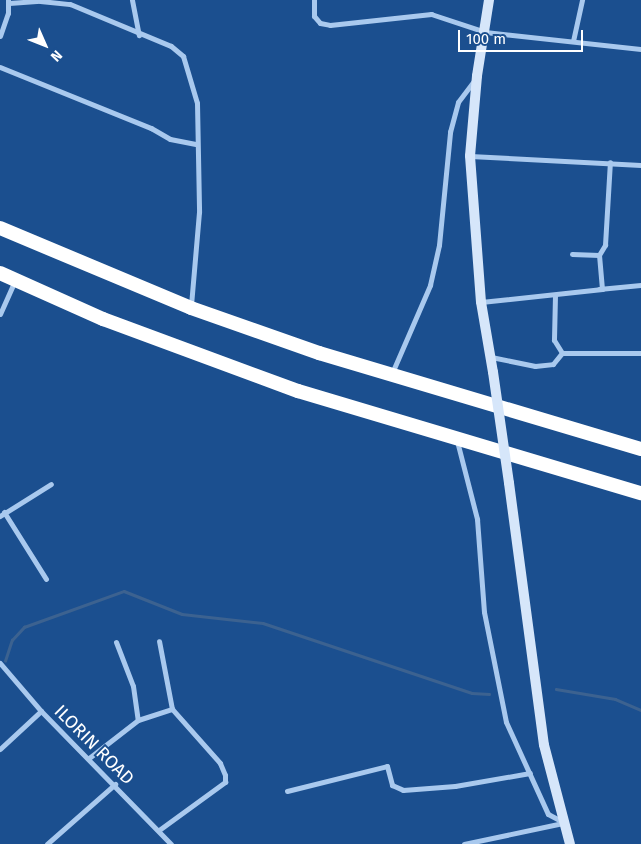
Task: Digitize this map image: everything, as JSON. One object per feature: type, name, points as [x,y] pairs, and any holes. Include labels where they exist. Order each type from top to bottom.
[{"type":"highway","points":[[0,228],[191,308],[392,374],[641,449]]},
{"type":"highway","points":[[0,274],[103,319],[298,392],[641,493]]},
{"type":"main road","points":[[489,0],[477,76],[470,156],[481,302],[509,483],[544,745],[570,844]]},
{"type":"street","points":[[132,0],[139,34]]},
{"type":"street","points":[[314,0],[314,16],[320,24],[431,14],[485,32],[641,49]]},
{"type":"street","points":[[573,41],[582,0]]},
{"type":"street","points":[[0,36],[8,1],[40,1],[70,4],[171,46],[183,56],[196,103],[199,212],[191,308]]},
{"type":"street","points":[[0,67],[151,128],[170,139],[196,144]]},
{"type":"street","points":[[392,374],[430,285],[439,245],[450,132],[458,102],[477,76]]},
{"type":"street","points":[[470,156],[641,165]]},
{"type":"street","points":[[599,289],[602,289],[599,255],[605,245],[610,162]]},
{"type":"street","points":[[572,254],[599,255]]},
{"type":"street","points":[[0,314],[15,281]]},
{"type":"street","points":[[481,302],[641,285]]},
{"type":"street","points":[[555,295],[553,333],[562,353]]},
{"type":"street","points":[[562,353],[641,353]]},
{"type":"street","points":[[491,357],[535,366],[553,364],[562,353]]},
{"type":"street","points":[[456,438],[477,518],[484,612],[506,722],[548,814],[563,822]]},
{"type":"street","points":[[46,579],[2,514],[51,484]]},
{"type":"street","points":[[116,642],[132,686],[138,720]]},
{"type":"street","points":[[159,642],[172,709],[220,763],[225,775],[224,782],[159,830]]},
{"type":"street","name":"ILORIN ROAD","points":[[0,663],[41,711],[115,784],[171,844]]},
{"type":"street","points":[[89,758],[138,720],[172,709]]},
{"type":"street","points":[[0,749],[41,711]]},
{"type":"street","points":[[287,791],[387,766],[392,785],[403,790],[455,786],[530,773]]},
{"type":"street","points":[[47,844],[115,784]]},
{"type":"street","points":[[464,844],[563,822]]},
{"type":"waterway","points":[[5,661],[12,640],[24,627],[124,591],[182,614],[263,623],[472,693],[489,694]]},
{"type":"waterway","points":[[556,689],[615,699],[641,710]]}]
